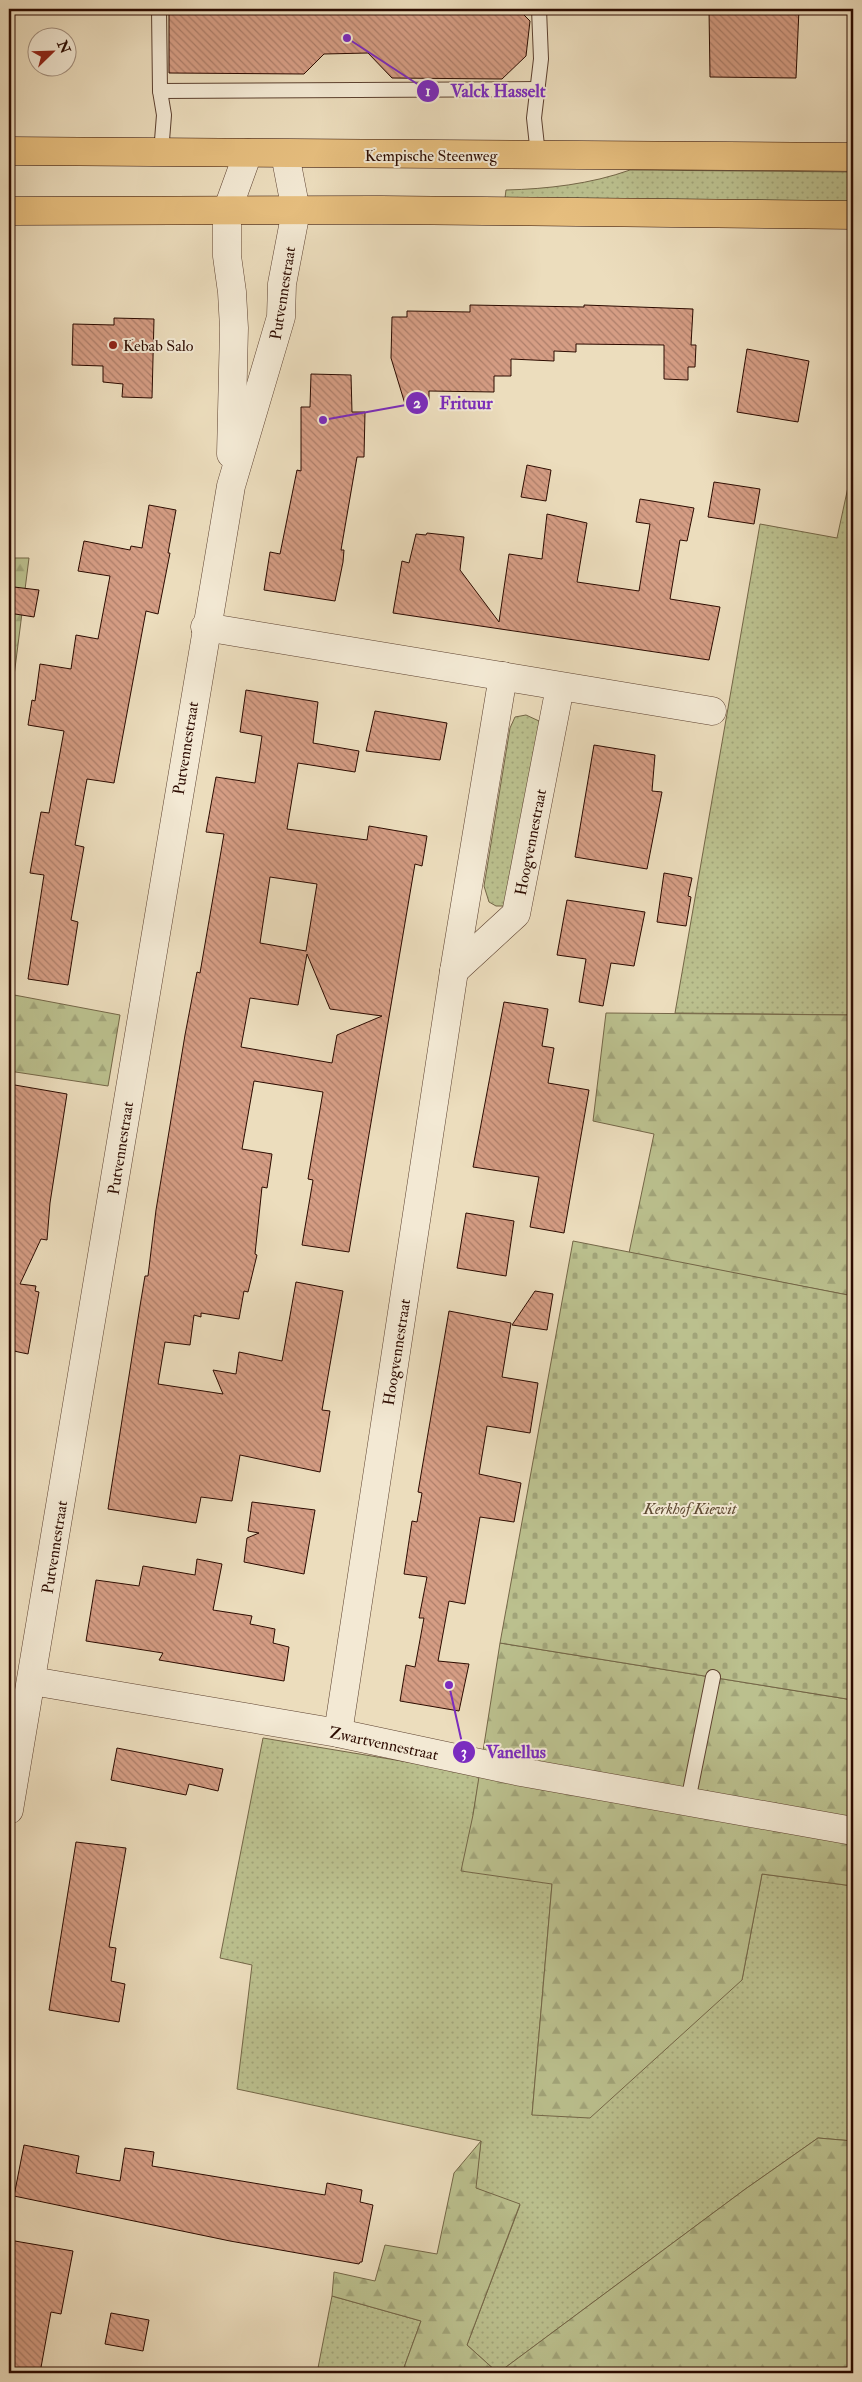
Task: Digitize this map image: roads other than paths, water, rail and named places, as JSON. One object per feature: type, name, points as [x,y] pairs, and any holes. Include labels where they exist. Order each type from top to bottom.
[{"type":"main road","name":"Kempische Steenweg","points":[[9,151],[853,157]]},
{"type":"main road","points":[[9,211],[227,210],[853,214]]},
{"type":"street","name":"Putvennestraat","points":[[231,486],[234,328],[227,256],[227,210],[248,153]]},
{"type":"street","name":"Putvennestraat","points":[[9,1810],[32,1682],[205,627],[231,486],[277,337],[281,317],[282,284],[296,211],[285,154]]},
{"type":"street","points":[[205,627],[712,711]]},
{"type":"street","name":"Hoogvennestraat","points":[[338,1733],[454,971],[503,676]]},
{"type":"street","name":"Hoogvennestraat","points":[[454,971],[516,914],[560,687]]},
{"type":"street","name":"Zwartvennestraat","points":[[32,1682],[338,1733],[521,1772],[853,1831]]},
{"type":"lane","points":[[159,9],[160,91],[164,115],[161,153]]},
{"type":"lane","points":[[538,155],[534,118],[541,59],[539,9]]},
{"type":"lane","points":[[160,91],[538,89]]},
{"type":"lane","points":[[688,1801],[713,1678]]},
{"type":"place","name":"Valck Hasselt","points":[[347,38]]},
{"type":"place","name":"Kebab Salo","points":[[113,345]]},
{"type":"place","name":"Frituur","points":[[323,420]]},
{"type":"place","name":"Vanellus","points":[[449,1685]]},
{"type":"park label","name":"Kerkhof Kiewit","points":[[690,1508]]}]
